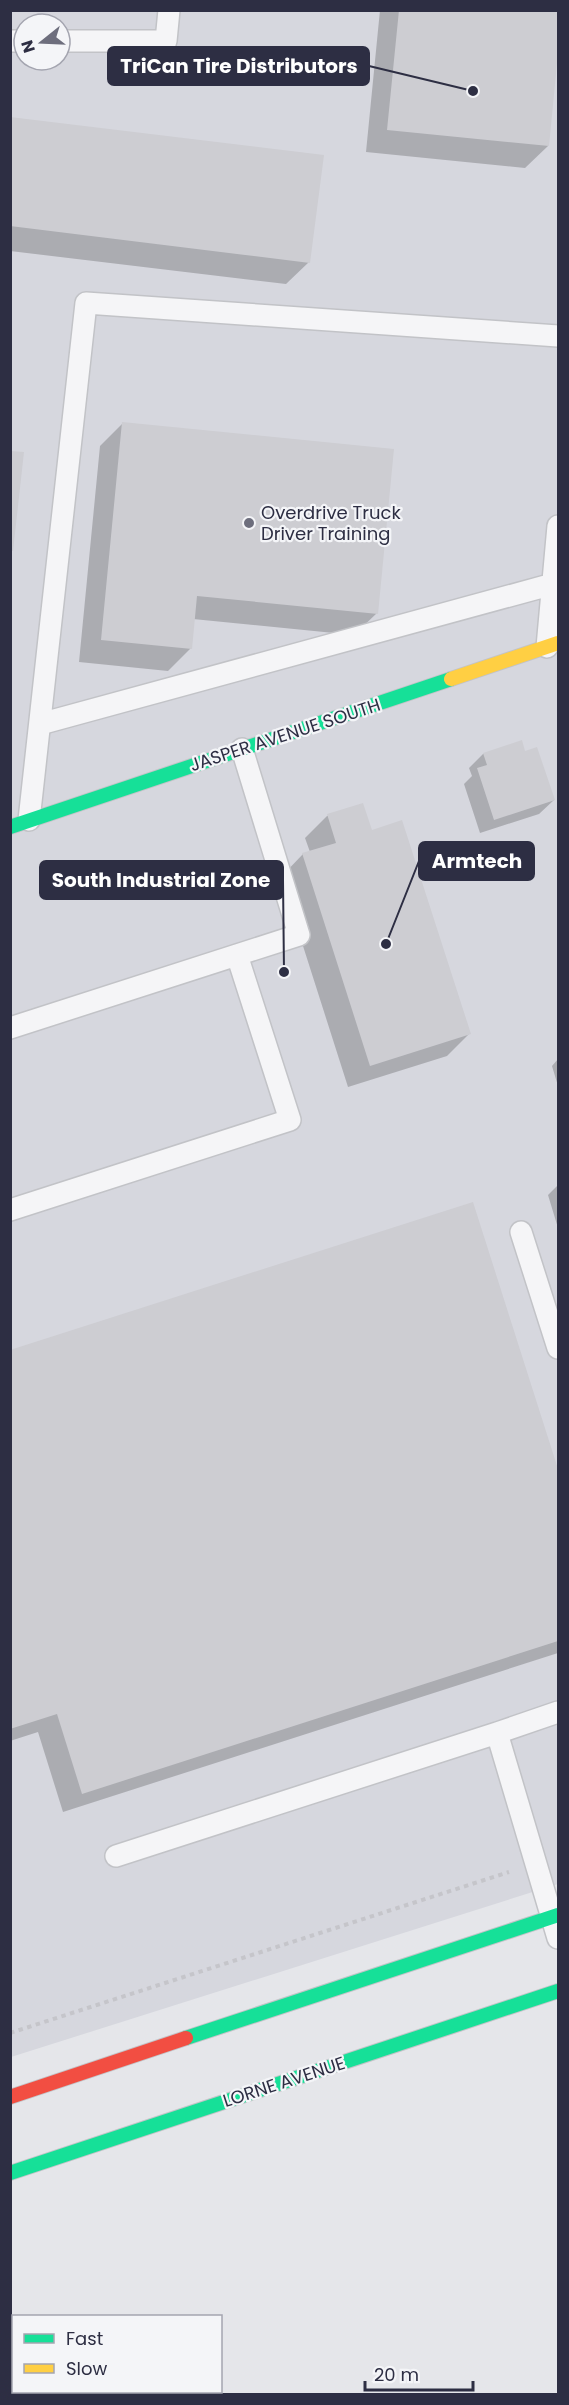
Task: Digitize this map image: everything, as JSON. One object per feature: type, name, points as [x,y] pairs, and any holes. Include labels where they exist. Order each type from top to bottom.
[{"type":"main road","name":"JASPER AVENUE SOUTH","points":[[20,824],[553,645]]},
{"type":"main road","points":[[10,2097],[555,1916]]},
{"type":"main road","name":"LORNE AVENUE","points":[[10,2173],[558,1991]]},
{"type":"lane","points":[[72,41],[166,41],[169,10]]},
{"type":"lane","points":[[20,824],[40,724],[86,303],[558,336]]},
{"type":"lane","points":[[553,645],[553,584],[558,526]]},
{"type":"lane","points":[[40,724],[553,584]]},
{"type":"lane","points":[[10,1028],[299,935],[242,749]]},
{"type":"lane","points":[[10,1210],[290,1120],[237,955]]},
{"type":"lane","points":[[521,1232],[558,1348]]},
{"type":"lane","points":[[116,1856],[558,1712]]},
{"type":"lane","points":[[497,1733],[536,1863],[555,1916],[558,1938]]},
{"type":"path","points":[[10,2033],[536,1863]]},
{"type":"shaded area","points":[[11,11],[558,11],[558,1884],[11,2057]]},
{"type":"building","points":[[399,10],[558,10],[558,53],[549,146],[387,130]]},
{"type":"building","points":[[10,117],[324,155],[310,263],[10,226]]},
{"type":"building","name":"Overdrive Truck Driver Training","points":[[122,422],[394,449],[378,614],[197,596],[192,649],[101,640]]},
{"type":"building","points":[[10,451],[24,452],[13,551],[10,550]]},
{"type":"building","points":[[522,740],[525,751],[537,747],[555,800],[494,820],[477,768],[487,765],[483,753]]},
{"type":"building","points":[[363,803],[372,830],[402,820],[471,1034],[370,1066],[302,853],[336,843],[327,814]]},
{"type":"building","points":[[473,1202],[558,1469],[558,1641],[82,1794],[57,1714],[10,1729],[10,1350]]},
{"type":"traffic: fast","points":[[10,827],[451,679]]},
{"type":"traffic: fast","points":[[186,2038],[558,1915]]},
{"type":"traffic: fast","points":[[10,2173],[558,1991]]},
{"type":"traffic: slow","points":[[451,679],[558,643]]},
{"type":"traffic: jam","points":[[10,2097],[186,2038]]},
{"type":"place","name":"TriCan Tire Distributors","points":[[473,91]]},
{"type":"place","name":"Overdrive Truck Driver Training","points":[[249,523]]},
{"type":"place","name":"Armtech","points":[[386,944]]},
{"type":"place","name":"South Industrial Zone","points":[[284,972]]}]
